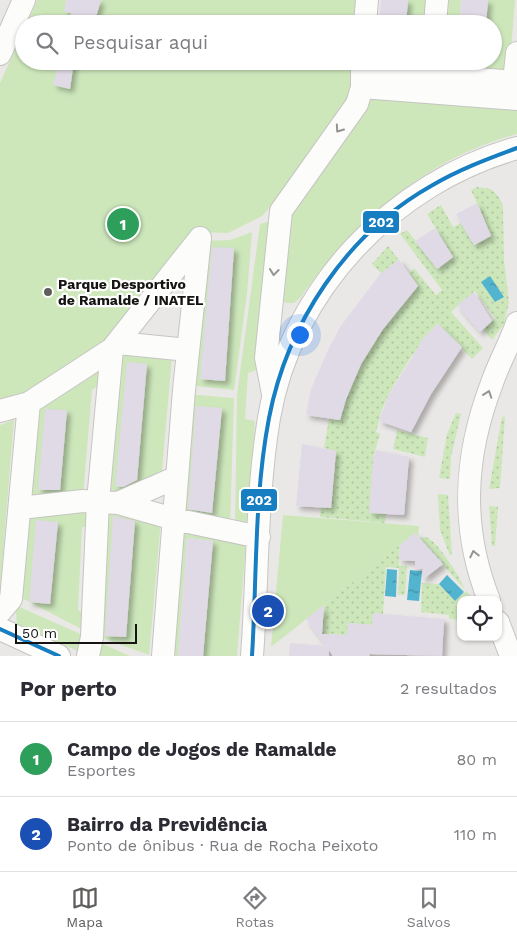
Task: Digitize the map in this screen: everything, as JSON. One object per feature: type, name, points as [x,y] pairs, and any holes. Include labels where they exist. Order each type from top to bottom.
[{"type":"street","points":[[0,54],[7,20],[24,0]]},
{"type":"street","points":[[366,15],[367,0]]},
{"type":"street","points":[[436,15],[437,0]]},
{"type":"street","points":[[274,398],[266,358],[281,211],[357,104],[362,72],[431,76],[516,88],[517,53]]},
{"type":"street","points":[[252,656],[265,452],[274,398],[286,359],[308,310],[344,258],[382,219],[441,178],[491,155],[517,148]]},
{"type":"street","points":[[0,411],[29,403],[115,346],[200,238],[188,350],[163,656]]},
{"type":"street","points":[[272,297],[280,311],[290,313],[308,310]]},
{"type":"street","points":[[488,596],[480,576],[469,532],[468,494],[472,452],[492,381],[510,344],[517,323]]},
{"type":"street","points":[[115,346],[188,350]]},
{"type":"street","points":[[88,656],[92,637],[108,502],[115,346]]},
{"type":"street","points":[[0,612],[11,599],[29,403]]},
{"type":"street","points":[[20,508],[108,502],[177,477]]},
{"type":"street","points":[[108,502],[174,519],[259,537]]},
{"type":"street","points":[[0,629],[59,656]]},
{"type":"street","points":[[502,632],[511,656]]},
{"type":"green space","points":[[37,0],[361,0],[360,15],[31,15]]},
{"type":"green space","points":[[408,0],[437,0],[436,15],[407,15]]},
{"type":"green space","points":[[449,0],[461,0],[460,15],[448,15]]},
{"type":"green space","points":[[488,0],[515,0],[509,76],[480,73],[480,70],[502,70],[502,15],[487,15]]},
{"type":"green space","points":[[15,50],[15,70],[356,70],[355,87],[276,200],[262,216],[228,233],[193,232],[103,344],[23,396],[0,403],[0,83]]},
{"type":"green space","points":[[375,97],[517,104],[517,134],[484,145],[452,159],[422,176],[368,219],[343,244],[300,298],[294,303],[286,303],[281,299],[286,221],[363,107]]},
{"type":"green space","points":[[477,187],[491,189],[503,205],[504,260],[509,302],[504,324],[492,340],[483,329],[495,318],[475,291],[451,312],[483,348],[472,359],[438,324],[423,340],[397,379],[381,413],[376,432],[380,434],[373,458],[386,514],[385,523],[320,517],[321,507],[331,508],[336,451],[324,448],[329,419],[340,420],[361,365],[381,332],[418,286],[409,273],[414,268],[436,295],[442,290],[400,234],[407,230],[438,269],[453,257],[427,214],[441,205],[453,227],[461,223],[474,245],[491,235],[471,190]]},
{"type":"green space","points":[[270,221],[259,369],[248,373],[245,419],[255,421],[247,531],[235,529],[237,395],[260,224]]},
{"type":"green space","points":[[252,232],[247,294],[234,390],[187,385],[202,241],[230,240]]},
{"type":"green space","points":[[388,246],[399,260],[381,273],[372,264]]},
{"type":"green space","points":[[116,351],[172,357],[161,482],[130,495],[102,492]]},
{"type":"green space","points":[[100,362],[105,380],[92,390],[83,496],[23,503],[32,405]]},
{"type":"green space","points":[[186,394],[234,398],[230,528],[178,516]]},
{"type":"green space","points":[[456,413],[461,414],[451,457],[450,479],[439,478],[447,434]]},
{"type":"green space","points":[[502,417],[505,417],[500,488],[489,489]]},
{"type":"green space","points":[[14,420],[0,589],[0,425]]},
{"type":"green space","points":[[397,430],[428,438],[425,457],[393,449]]},
{"type":"green space","points":[[438,494],[448,495],[452,554],[450,556],[440,530]]},
{"type":"green space","points":[[90,506],[89,527],[82,527],[78,610],[90,616],[89,633],[16,595],[23,513]]},
{"type":"green space","points":[[100,506],[161,520],[149,655],[94,635]]},
{"type":"green space","points":[[489,506],[498,507],[495,546],[492,546]]},
{"type":"green space","points":[[283,515],[419,526],[418,536],[414,534],[271,647]]},
{"type":"green space","points":[[176,530],[246,541],[237,656],[203,656],[213,541],[187,538],[178,656],[165,656]]},
{"type":"green space","points":[[426,537],[442,552],[465,590],[419,538]]},
{"type":"green space","points":[[400,545],[399,565],[407,566],[405,595],[398,595],[399,568],[386,567],[383,614],[373,613],[372,625],[348,623],[347,635],[322,634],[324,605]]},
{"type":"green space","points":[[422,583],[439,584],[455,601],[457,599],[457,620],[449,619],[449,615],[421,612]]},
{"type":"green space","points":[[466,591],[470,596],[460,596]]},
{"type":"green space","points":[[15,605],[130,656],[89,656],[17,624]]},
{"type":"water","points":[[490,276],[504,297],[495,302],[481,282]]},
{"type":"water","points":[[387,569],[397,570],[396,597],[385,596]]},
{"type":"water","points":[[410,570],[422,571],[419,601],[407,600]]},
{"type":"water","points":[[447,575],[464,592],[457,596],[455,601],[439,584]]},
{"type":"building","points":[[66,0],[101,0],[97,15],[70,15],[71,13],[64,12]]},
{"type":"building","points":[[381,0],[408,0],[407,15],[380,15]]},
{"type":"building","points":[[461,0],[488,0],[487,15],[460,15]]},
{"type":"building","points":[[57,70],[73,70],[70,89],[53,85]]},
{"type":"building","points":[[477,203],[491,236],[474,245],[456,214]]},
{"type":"building","points":[[435,228],[453,257],[437,269],[415,241]]},
{"type":"building","points":[[212,247],[234,248],[225,381],[200,379]]},
{"type":"building","points":[[399,260],[418,286],[383,329],[361,364],[346,399],[340,420],[306,415],[311,389],[340,327],[381,273]]},
{"type":"building","points":[[474,292],[492,321],[480,332],[457,305]]},
{"type":"building","points":[[438,324],[462,347],[431,394],[411,432],[379,421],[388,396],[424,337]]},
{"type":"building","points":[[127,362],[147,364],[137,480],[123,487],[115,486]]},
{"type":"building","points":[[196,406],[222,408],[212,513],[188,509]]},
{"type":"building","points":[[45,409],[67,410],[60,490],[38,490]]},
{"type":"building","points":[[302,444],[336,451],[331,508],[296,506]]},
{"type":"building","points":[[376,450],[409,457],[404,515],[369,513],[373,458]]},
{"type":"building","points":[[113,516],[135,521],[126,637],[105,636]]},
{"type":"building","points":[[36,520],[58,522],[50,604],[29,602]]},
{"type":"building","points":[[415,533],[443,564],[422,580],[423,569],[415,569],[415,561],[399,560],[400,545]]},
{"type":"building","points":[[187,538],[213,541],[203,656],[178,656]]},
{"type":"building","points":[[324,605],[322,634],[347,635],[348,623],[372,625],[373,613],[444,619],[442,656],[370,654],[369,656],[333,656],[329,650],[329,656],[289,656],[290,643],[326,646],[306,619]]},
{"type":"transit line","name":"202","points":[[252,656],[258,507],[264,447],[278,383],[290,349],[306,316],[325,285],[347,256],[372,229],[400,206],[452,175],[517,148]]},
{"type":"transit line","name":"202","points":[[0,629],[59,656]]},
{"type":"place","name":"Campo de Jogos de Ramalde","points":[[123,224]]},
{"type":"place","name":"Parque Desportivo de Ramalde / INATEL","points":[[48,292]]},
{"type":"place","name":"Bairro da Previdência","points":[[268,611]]}]
